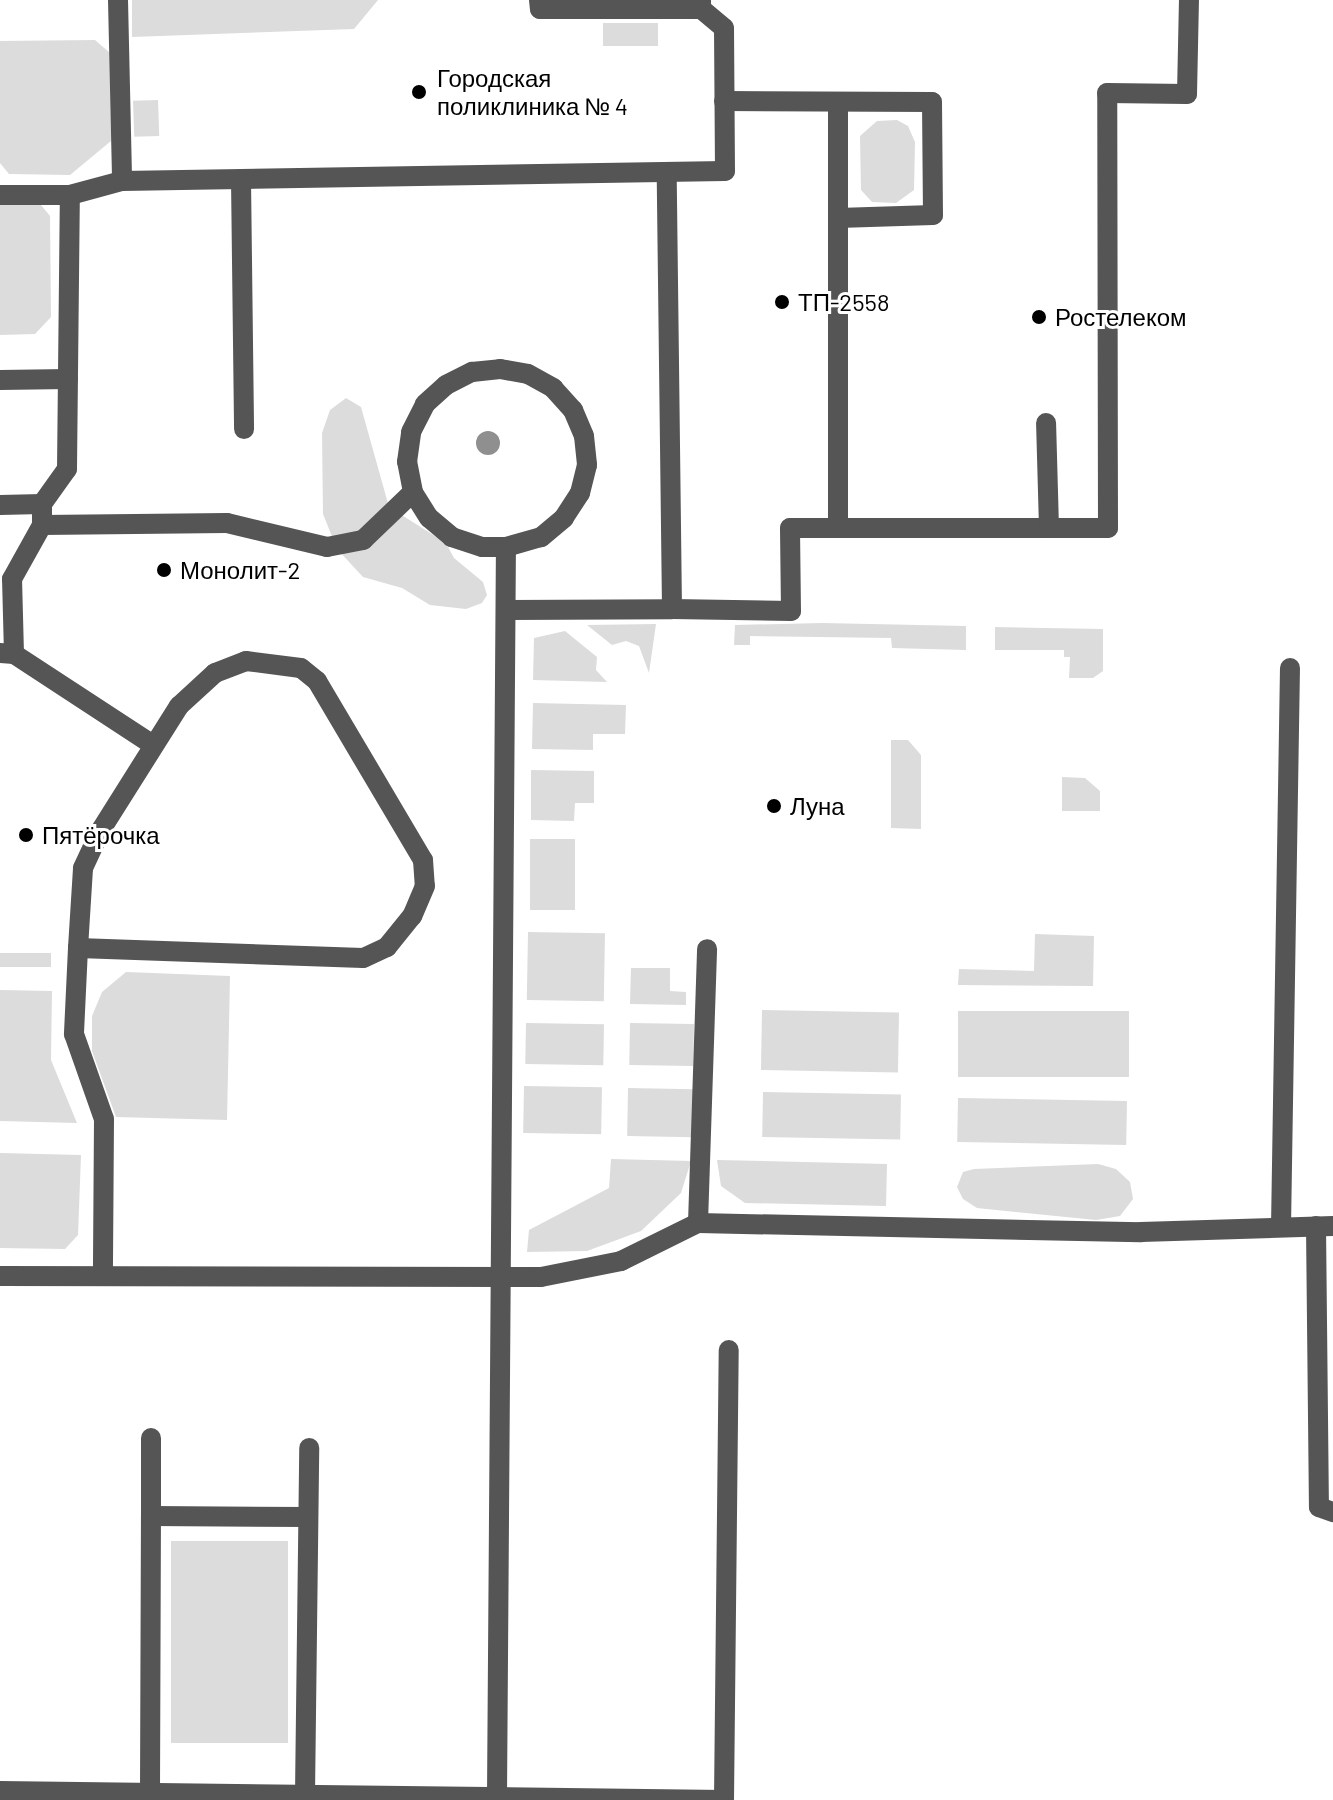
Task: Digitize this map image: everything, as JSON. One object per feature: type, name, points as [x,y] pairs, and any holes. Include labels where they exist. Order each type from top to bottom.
[{"type":"lane","points":[[118,0],[122,181]]},
{"type":"lane","points":[[0,195],[70,195],[122,181],[725,171],[724,28],[701,4],[540,9],[539,0]]},
{"type":"lane","points":[[507,610],[791,611],[790,528],[1108,528],[1107,93],[1187,94],[1189,0]]},
{"type":"lane","points":[[724,101],[932,102],[933,215],[838,218]]},
{"type":"lane","points":[[838,102],[838,528]]},
{"type":"lane","points":[[667,172],[672,609]]},
{"type":"lane","points":[[240,179],[244,429]]},
{"type":"lane","points":[[70,195],[67,469],[42,504],[42,525],[12,579],[7,654],[153,745]]},
{"type":"lane","points":[[500,369],[528,374],[553,388],[573,410],[584,436],[587,465],[580,493],[564,518],[541,537],[506,547],[482,547],[452,537],[429,518],[413,492],[407,462],[411,432],[425,404],[446,385],[472,372],[500,369]]},
{"type":"lane","points":[[0,380],[68,379]]},
{"type":"lane","points":[[1046,423],[1049,528]]},
{"type":"lane","points":[[42,525],[227,523],[327,547],[363,540],[413,492]]},
{"type":"lane","points":[[0,505],[42,504]]},
{"type":"lane","points":[[497,1797],[506,547]]},
{"type":"lane","points":[[78,948],[363,958],[387,947],[412,916],[425,886],[423,860],[330,698],[301,668],[246,661],[215,673],[179,706],[153,745],[83,868],[78,948],[74,1034],[104,1119],[103,1276]]},
{"type":"lane","points":[[1281,1227],[1290,668]]},
{"type":"lane","points":[[698,1223],[707,949]]},
{"type":"lane","points":[[0,1276],[500,1279],[609,1265],[698,1223],[1141,1232],[1325,1226],[1319,1507],[1333,1512]]},
{"type":"lane","points":[[0,1791],[724,1800],[729,1350]]},
{"type":"lane","points":[[150,1793],[151,1438]]},
{"type":"lane","points":[[305,1795],[309,1448]]},
{"type":"lane","points":[[151,1516],[308,1517]]},
{"type":"shaded area","points":[[132,0],[378,0],[354,29],[132,37]]},
{"type":"shaded area","points":[[603,23],[658,23],[658,46],[603,46]]},
{"type":"shaded area","points":[[95,40],[110,53],[111,141],[70,175],[9,174],[0,163],[0,41]]},
{"type":"shaded area","points":[[158,100],[159,136],[134,137],[133,101]]},
{"type":"shaded area","points":[[897,120],[908,126],[915,142],[914,190],[896,203],[872,202],[861,190],[860,136],[877,121]]},
{"type":"shaded area","points":[[0,202],[41,205],[50,216],[51,317],[35,334],[0,335]]},
{"type":"shaded area","points":[[346,398],[361,407],[389,507],[446,543],[454,558],[483,582],[487,595],[482,603],[466,609],[430,605],[402,588],[363,577],[337,549],[323,514],[322,433],[330,410]]},
{"type":"shaded area","points":[[656,624],[649,673],[639,646],[626,641],[612,645],[587,625]]},
{"type":"shaded area","points":[[735,625],[966,626],[966,650],[892,648],[891,638],[750,636],[750,645],[734,645]]},
{"type":"shaded area","points":[[995,627],[1103,629],[1103,671],[1093,678],[1069,678],[1070,657],[1064,657],[1064,650],[995,650]]},
{"type":"shaded area","points":[[565,631],[597,657],[596,670],[607,682],[533,680],[534,638]]},
{"type":"shaded area","points":[[533,703],[626,705],[625,734],[593,734],[593,750],[532,749]]},
{"type":"shaded area","points":[[891,740],[908,740],[921,755],[921,829],[891,828]]},
{"type":"shaded area","points":[[531,770],[594,771],[594,803],[575,803],[574,821],[531,820]]},
{"type":"shaded area","points":[[1062,777],[1085,778],[1100,791],[1100,811],[1062,811]]},
{"type":"shaded area","points":[[530,839],[575,839],[575,910],[530,910]]},
{"type":"shaded area","points":[[528,932],[605,933],[604,1001],[527,1000]]},
{"type":"shaded area","points":[[1035,934],[1094,936],[1093,986],[958,985],[959,969],[1034,971]]},
{"type":"shaded area","points":[[0,953],[51,953],[51,967],[0,967]]},
{"type":"shaded area","points":[[631,968],[670,968],[670,991],[686,992],[686,1005],[630,1004]]},
{"type":"shaded area","points":[[126,972],[230,976],[227,1120],[116,1117],[92,1051],[92,1016],[102,992]]},
{"type":"shaded area","points":[[0,990],[52,991],[51,1060],[77,1123],[0,1121]]},
{"type":"shaded area","points":[[762,1010],[899,1012],[898,1072],[761,1070]]},
{"type":"shaded area","points":[[958,1011],[1129,1011],[1129,1077],[958,1077]]},
{"type":"shaded area","points":[[526,1023],[604,1024],[603,1065],[525,1064]]},
{"type":"shaded area","points":[[630,1023],[694,1024],[693,1066],[629,1065]]},
{"type":"shaded area","points":[[524,1086],[602,1087],[601,1134],[523,1133]]},
{"type":"shaded area","points":[[628,1088],[694,1089],[693,1137],[627,1136]]},
{"type":"shaded area","points":[[763,1092],[901,1094],[900,1139],[762,1137]]},
{"type":"shaded area","points":[[958,1098],[1127,1101],[1126,1145],[957,1142]]},
{"type":"shaded area","points":[[0,1153],[81,1155],[78,1235],[65,1249],[0,1248]]},
{"type":"shaded area","points":[[611,1159],[691,1161],[681,1193],[641,1231],[587,1251],[527,1252],[529,1230],[609,1188]]},
{"type":"shaded area","points":[[717,1160],[887,1164],[886,1206],[745,1203],[721,1186]]},
{"type":"shaded area","points":[[1098,1164],[1116,1169],[1130,1182],[1133,1199],[1120,1216],[1096,1220],[977,1208],[963,1199],[957,1187],[963,1172],[974,1169]]},
{"type":"shaded area","points":[[171,1541],[288,1541],[288,1743],[171,1743]]},
{"type":"place","name":"Городская поликлиника № 4","points":[[419,92]]},
{"type":"place","name":"ТП-2558","points":[[782,302]]},
{"type":"place","name":"Ростелеком","points":[[1039,317]]},
{"type":"place","name":"Монолит-2","points":[[164,570]]},
{"type":"place","name":"Луна","points":[[774,806]]},
{"type":"place","name":"Пятёрочка","points":[[26,835]]}]
